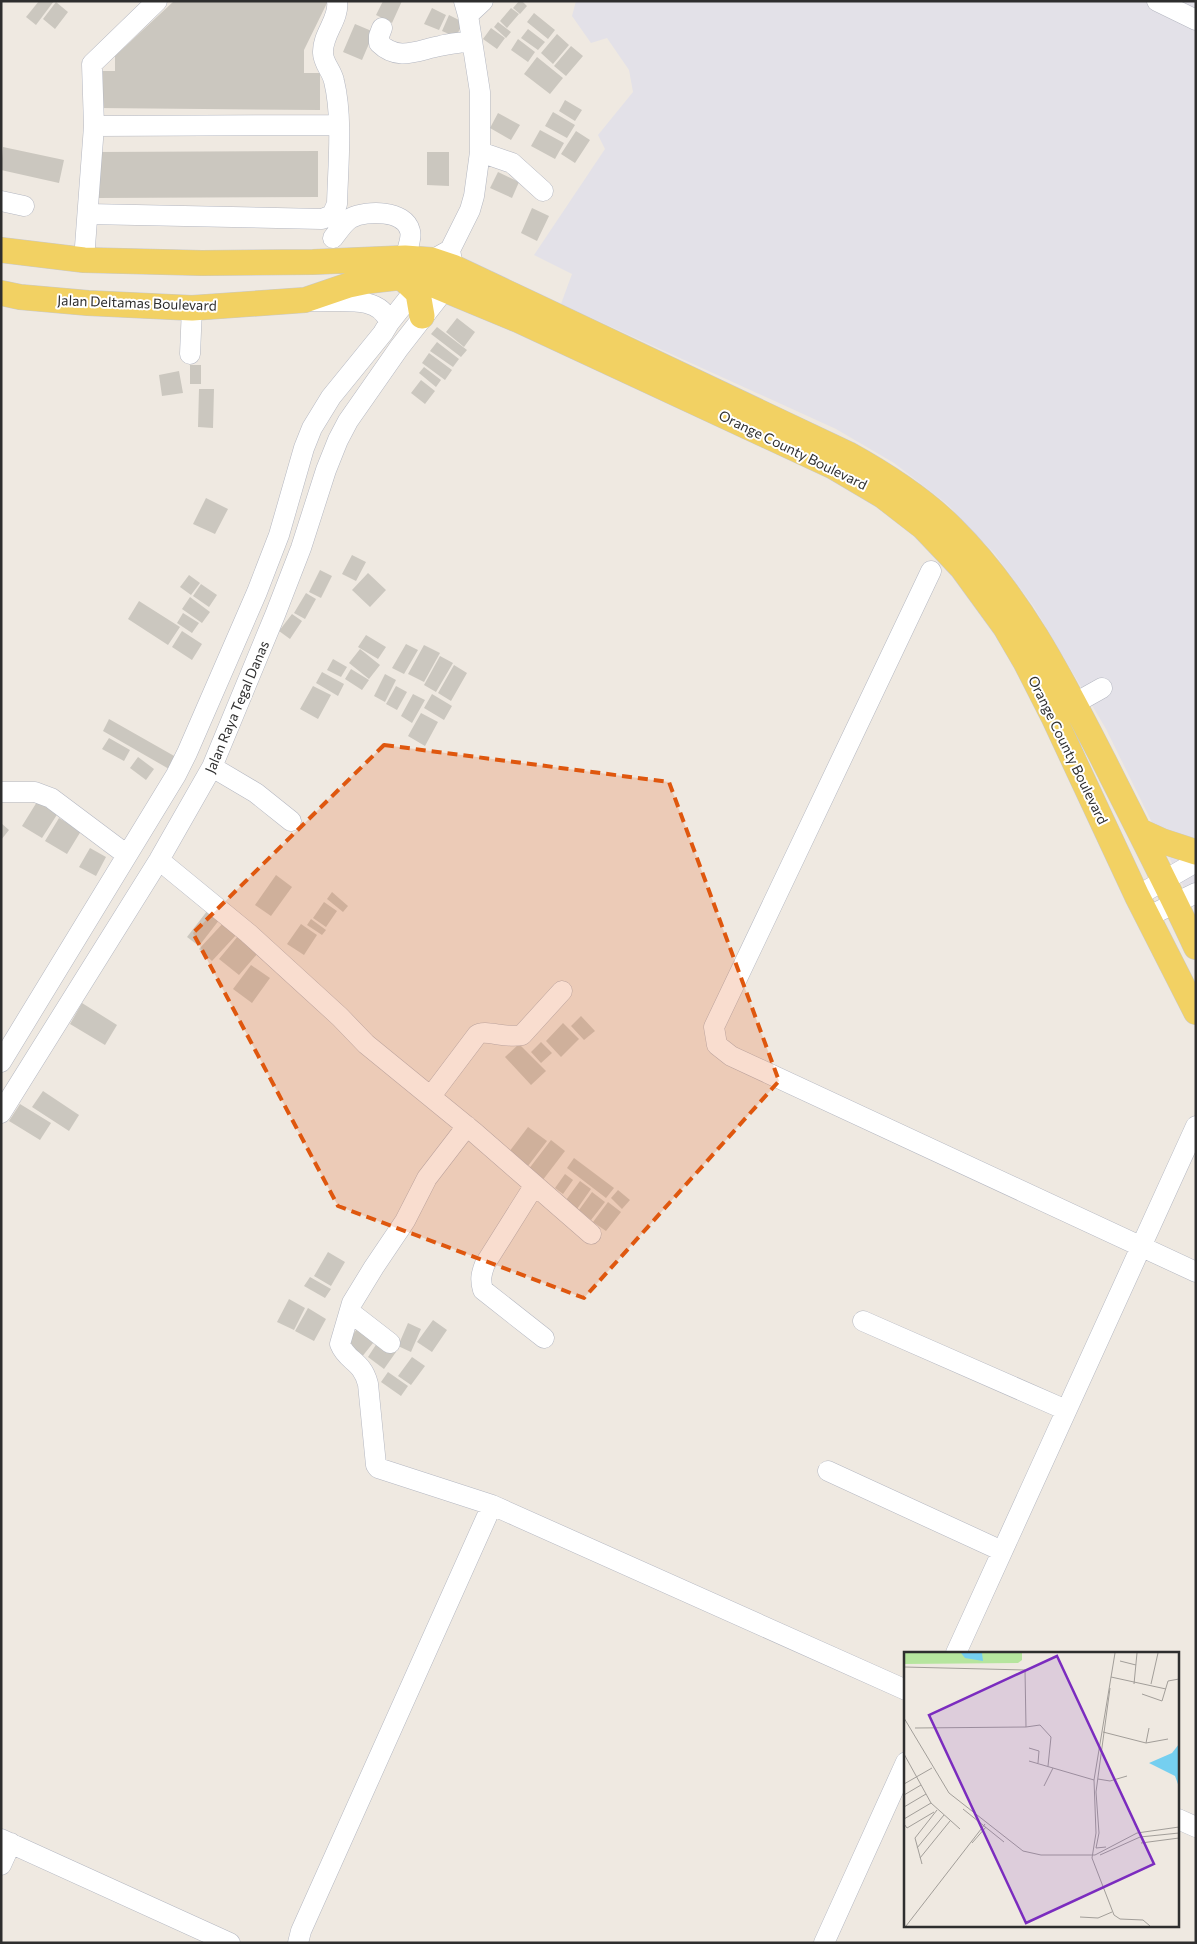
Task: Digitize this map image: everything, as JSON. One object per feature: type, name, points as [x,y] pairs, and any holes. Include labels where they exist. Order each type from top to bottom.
[{"type":"main road","points":[[1,250],[84,260],[202,263],[326,254],[378,259],[427,272],[418,293],[422,316]]},
{"type":"main road","points":[[305,300],[319,289],[323,281],[322,273],[326,254]]},
{"type":"main road","name":"Jalan Deltamas Boulevard","points":[[1,293],[20,297],[88,303],[192,308],[305,300],[349,285],[427,272]]},
{"type":"main road","name":"Orange County Boulevard","points":[[427,272],[848,454],[890,478],[924,503],[977,554],[1021,611],[1074,703],[1140,831],[1178,892],[1196,947]]},
{"type":"main road","name":"Orange County Boulevard","points":[[427,272],[527,324],[834,467],[883,496],[924,527],[962,568],[1005,628],[1026,663],[1053,716],[1142,906],[1196,1012]]},
{"type":"main road","points":[[1140,831],[1162,841],[1196,852]]},
{"type":"street","points":[[84,260],[94,126],[93,62],[157,1]]},
{"type":"street","points":[[326,254],[332,215],[337,204],[339,125],[334,80],[325,62],[323,53],[328,31],[336,12],[336,1]]},
{"type":"street","points":[[466,8],[483,1]]},
{"type":"street","points":[[1157,1],[1196,20]]},
{"type":"street","name":"Jalan Raya Tegal Danas","points":[[4,1058],[188,753],[257,592],[279,535],[304,448],[312,428],[331,397],[383,333],[470,210],[474,196],[480,152],[480,92],[466,8]]},
{"type":"street","points":[[382,28],[379,43],[390,51],[401,54],[472,41]]},
{"type":"street","points":[[94,126],[339,125]]},
{"type":"street","points":[[480,152],[512,163],[543,191]]},
{"type":"street","points":[[1,200],[24,206]]},
{"type":"street","points":[[88,214],[322,219],[332,215]]},
{"type":"street","points":[[326,254],[350,218],[364,214],[392,214],[407,224],[427,272]]},
{"type":"street","points":[[305,300],[373,304],[381,308],[389,323]]},
{"type":"street","points":[[190,354],[192,308]]},
{"type":"street","name":"Jalan Raya Tegal Danas","points":[[1,1113],[159,860],[212,768],[276,615],[338,440],[348,422],[422,316]]},
{"type":"street","points":[[932,571],[716,1022],[714,1027],[716,1045],[731,1056],[1196,1272]]},
{"type":"street","points":[[1053,716],[1102,688]]},
{"type":"street","points":[[212,768],[256,793],[291,821]]},
{"type":"street","points":[[1,792],[35,792],[51,798],[127,854]]},
{"type":"street","points":[[164,795],[189,810]]},
{"type":"street","points":[[159,860],[248,932],[340,1017],[366,1044],[467,1126],[590,1234]]},
{"type":"street","points":[[1142,906],[1178,892],[1196,862]]},
{"type":"street","points":[[431,1096],[476,1035],[483,1032],[503,1037],[522,1035],[562,991]]},
{"type":"street","points":[[4,1058],[29,1068]]},
{"type":"street","points":[[467,1126],[427,1178],[405,1221],[352,1303],[340,1344],[342,1350],[366,1372],[378,1468],[492,1505],[904,1689]]},
{"type":"street","points":[[956,1652],[1196,1126]]},
{"type":"street","points":[[534,1186],[485,1264],[480,1281],[483,1290],[544,1338]]},
{"type":"street","points":[[350,1312],[390,1342]]},
{"type":"street","points":[[863,1321],[1066,1410]]},
{"type":"street","points":[[828,1471],[1002,1551]]},
{"type":"street","points":[[298,1943],[301,1930],[492,1505]]},
{"type":"street","points":[[824,1943],[904,1766]]},
{"type":"street","points":[[1180,1820],[1196,1827]]},
{"type":"street","points":[[1,1865],[6,1841],[230,1943]]},
{"type":"highlighted area","points":[[384,745],[669,782],[779,1081],[584,1298],[338,1206],[193,933]]},
{"type":"shaded area","points":[[576,1],[1196,1],[1196,912],[1106,729],[1034,607],[995,554],[947,504],[894,463],[836,429],[561,304],[572,274],[534,255],[605,149],[598,135],[633,92],[629,70],[607,38],[591,43],[572,16]]},
{"type":"building","points":[[39,1],[54,1],[36,25],[26,17]]},
{"type":"building","points":[[174,1],[328,1],[304,50],[304,73],[320,73],[320,110],[98,108],[98,71],[115,71],[115,56]]},
{"type":"building","points":[[383,1],[402,1],[392,23],[376,15]]},
{"type":"building","points":[[519,1],[522,1],[527,6],[520,14],[513,8]]},
{"type":"building","points":[[56,2],[68,12],[55,29],[43,19]]},
{"type":"building","points":[[432,8],[446,15],[439,30],[424,24]]},
{"type":"building","points":[[511,8],[519,14],[507,28],[500,21]]},
{"type":"building","points":[[534,13],[555,30],[548,39],[527,22]]},
{"type":"building","points":[[449,15],[463,22],[456,37],[442,31]]},
{"type":"building","points":[[498,22],[511,32],[506,38],[494,27]]},
{"type":"building","points":[[355,24],[374,32],[362,60],[343,52]]},
{"type":"building","points":[[491,28],[505,38],[497,49],[483,39]]},
{"type":"building","points":[[528,29],[545,42],[538,50],[521,38]]},
{"type":"building","points":[[557,34],[569,45],[553,64],[541,53]]},
{"type":"building","points":[[518,39],[535,52],[528,62],[511,50]]},
{"type":"building","points":[[571,46],[583,56],[566,76],[554,66]]},
{"type":"building","points":[[537,57],[563,78],[550,94],[524,74]]},
{"type":"building","points":[[565,100],[582,110],[575,121],[559,111]]},
{"type":"building","points":[[553,112],[575,125],[567,138],[545,126]]},
{"type":"building","points":[[498,113],[520,125],[511,140],[490,128]]},
{"type":"building","points":[[540,130],[564,143],[555,159],[531,146]]},
{"type":"building","points":[[576,131],[590,140],[575,163],[561,154]]},
{"type":"building","points":[[3,147],[64,160],[59,183],[1,170]]},
{"type":"building","points":[[318,151],[318,197],[97,198],[97,152]]},
{"type":"building","points":[[427,152],[449,152],[449,186],[427,185]]},
{"type":"building","points":[[498,172],[519,182],[512,198],[490,188]]},
{"type":"building","points":[[532,208],[549,216],[537,241],[521,233]]},
{"type":"building","points":[[457,318],[475,332],[464,347],[446,332]]},
{"type":"building","points":[[437,327],[467,350],[461,357],[431,334]]},
{"type":"building","points":[[437,342],[459,359],[453,367],[430,351]]},
{"type":"building","points":[[429,353],[452,370],[445,380],[422,363]]},
{"type":"building","points":[[190,365],[201,365],[201,384],[190,384]]},
{"type":"building","points":[[424,367],[441,380],[436,387],[419,373]]},
{"type":"building","points":[[179,371],[183,393],[162,396],[159,375]]},
{"type":"building","points":[[421,380],[435,391],[425,404],[411,393]]},
{"type":"building","points":[[199,389],[214,389],[213,428],[198,427]]},
{"type":"building","points":[[206,498],[228,509],[215,534],[193,524]]},
{"type":"building","points":[[352,555],[366,562],[356,581],[342,574]]},
{"type":"building","points":[[320,570],[332,576],[321,598],[309,592]]},
{"type":"building","points":[[368,573],[386,590],[370,607],[352,590]]},
{"type":"building","points":[[189,575],[200,583],[191,595],[180,587]]},
{"type":"building","points":[[201,584],[217,595],[209,607],[193,596]]},
{"type":"building","points":[[306,593],[316,599],[305,619],[294,613]]},
{"type":"building","points":[[190,597],[210,612],[202,623],[182,609]]},
{"type":"building","points":[[139,601],[180,627],[168,645],[128,619]]},
{"type":"building","points":[[183,613],[199,623],[192,633],[177,623]]},
{"type":"building","points":[[292,614],[302,621],[290,639],[279,631]]},
{"type":"building","points":[[182,631],[202,644],[192,660],[172,647]]},
{"type":"building","points":[[366,635],[386,647],[378,659],[358,647]]},
{"type":"building","points":[[406,644],[418,650],[404,674],[392,668]]},
{"type":"building","points":[[424,645],[440,653],[424,682],[408,674]]},
{"type":"building","points":[[360,649],[380,665],[369,679],[349,663]]},
{"type":"building","points":[[440,656],[453,663],[436,692],[424,685]]},
{"type":"building","points":[[333,659],[347,667],[341,677],[327,670]]},
{"type":"building","points":[[454,665],[467,673],[451,701],[438,693]]},
{"type":"building","points":[[351,669],[369,680],[362,690],[345,679]]},
{"type":"building","points":[[322,672],[344,684],[338,696],[316,683]]},
{"type":"building","points":[[385,674],[396,680],[385,702],[374,696]]},
{"type":"building","points":[[313,686],[331,695],[318,719],[300,709]]},
{"type":"building","points":[[396,686],[407,692],[397,710],[386,704]]},
{"type":"building","points":[[413,694],[425,700],[412,723],[401,716]]},
{"type":"building","points":[[432,694],[452,706],[444,720],[424,708]]},
{"type":"building","points":[[421,713],[438,722],[425,746],[408,736]]},
{"type":"building","points":[[109,719],[176,757],[169,769],[103,731]]},
{"type":"building","points":[[109,738],[130,750],[124,761],[102,749]]},
{"type":"building","points":[[138,757],[154,769],[146,780],[130,768]]},
{"type":"building","points":[[40,797],[60,810],[42,838],[22,826]]},
{"type":"building","points":[[59,818],[81,831],[67,854],[45,841]]},
{"type":"building","points":[[1,823],[9,830],[1,840]]},
{"type":"building","points":[[90,848],[106,857],[96,876],[79,867]]},
{"type":"building","points":[[276,875],[292,887],[271,916],[255,905]]},
{"type":"building","points":[[332,892],[348,906],[343,912],[327,899]]},
{"type":"building","points":[[324,902],[337,911],[326,927],[313,918]]},
{"type":"building","points":[[211,906],[223,915],[199,946],[187,937]]},
{"type":"building","points":[[311,919],[326,930],[322,935],[307,925]]},
{"type":"building","points":[[225,921],[238,933],[212,961],[199,949]]},
{"type":"building","points":[[301,924],[317,935],[304,955],[287,944]]},
{"type":"building","points":[[238,936],[258,953],[239,975],[219,959]]},
{"type":"building","points":[[251,965],[270,978],[252,1003],[233,989]]},
{"type":"building","points":[[82,1003],[117,1025],[105,1045],[70,1024]]},
{"type":"building","points":[[581,1016],[595,1031],[584,1040],[571,1026]]},
{"type":"building","points":[[563,1023],[579,1039],[561,1057],[546,1041]]},
{"type":"building","points":[[541,1042],[552,1053],[541,1063],[531,1052]]},
{"type":"building","points":[[519,1044],[546,1071],[531,1085],[505,1057]]},
{"type":"building","points":[[43,1091],[79,1115],[69,1131],[32,1107]]},
{"type":"building","points":[[20,1104],[51,1123],[40,1140],[9,1121]]},
{"type":"building","points":[[528,1127],[547,1141],[528,1166],[509,1152]]},
{"type":"building","points":[[551,1140],[565,1151],[542,1181],[528,1170]]},
{"type":"building","points":[[574,1158],[614,1188],[606,1198],[567,1168]]},
{"type":"building","points":[[565,1174],[573,1180],[563,1194],[555,1188]]},
{"type":"building","points":[[580,1181],[591,1189],[577,1209],[566,1200]]},
{"type":"building","points":[[618,1190],[630,1200],[622,1209],[611,1198]]},
{"type":"building","points":[[592,1192],[605,1202],[591,1220],[579,1210]]},
{"type":"building","points":[[608,1202],[621,1212],[606,1231],[593,1222]]},
{"type":"building","points":[[328,1252],[345,1262],[331,1286],[314,1276]]},
{"type":"building","points":[[310,1277],[331,1289],[325,1298],[304,1286]]},
{"type":"building","points":[[289,1299],[305,1308],[294,1330],[277,1322]]},
{"type":"building","points":[[308,1308],[326,1319],[314,1341],[295,1331]]},
{"type":"building","points":[[433,1320],[447,1330],[432,1352],[417,1342]]},
{"type":"building","points":[[408,1323],[421,1329],[411,1352],[398,1346]]},
{"type":"building","points":[[360,1325],[377,1338],[361,1358],[345,1345]]},
{"type":"building","points":[[379,1340],[396,1352],[384,1369],[368,1357]]},
{"type":"building","points":[[412,1357],[425,1366],[411,1385],[398,1376]]},
{"type":"building","points":[[388,1372],[408,1386],[401,1396],[381,1382]]}]
